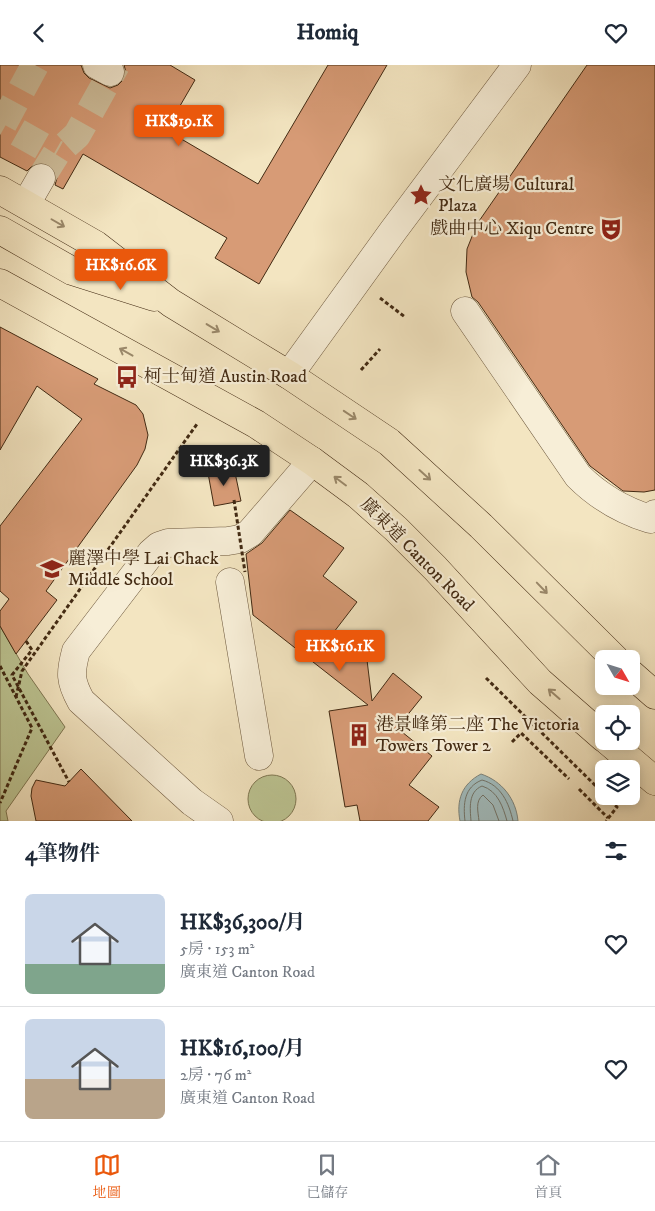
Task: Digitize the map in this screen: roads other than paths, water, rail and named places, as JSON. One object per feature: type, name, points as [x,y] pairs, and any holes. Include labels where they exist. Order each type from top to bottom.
[{"type":"main road","points":[[0,190],[96,245],[171,303],[289,375],[389,442],[481,526],[606,650]]},
{"type":"main road","points":[[0,230],[72,271],[171,303]]},
{"type":"main road","name":"廣東道 Canton Road","points":[[0,283],[256,424],[312,461],[358,495],[396,529],[540,682],[595,730]]},
{"type":"main road","points":[[640,682],[655,695]]},
{"type":"main road","points":[[619,750],[655,781]]},
{"type":"street","points":[[289,375],[392,231],[517,65]]},
{"type":"street","points":[[26,204],[41,178]]},
{"type":"street","points":[[465,311],[578,476],[592,489],[628,512],[650,519],[655,514]]},
{"type":"street","points":[[219,821],[192,802],[81,701],[72,685],[71,667],[76,651],[151,553],[159,546],[168,543],[228,541],[245,536],[259,525],[312,461]]},
{"type":"street","points":[[237,577],[258,756]]},
{"type":"water","points":[[481,774],[495,781],[507,792],[514,805],[518,821],[460,821],[459,806],[462,793],[474,778]]},
{"type":"tunnel","points":[[35,65],[3,124],[56,154]]},
{"type":"tunnel","points":[[41,178],[56,154],[77,135],[116,65]]},
{"type":"place","name":"文化廣場 Cultural Plaza","points":[[421,195]]},
{"type":"place","name":"戲曲中心 Xiqu Centre","points":[[611,229]]},
{"type":"place","name":"柯士甸道 Austin Road","points":[[127,377]]},
{"type":"place","name":"麗澤中學 Lai Chack Middle School","points":[[52,569]]},
{"type":"place","name":"港景峰第二座 The Victoria Towers Tower 2","points":[[359,735]]}]
